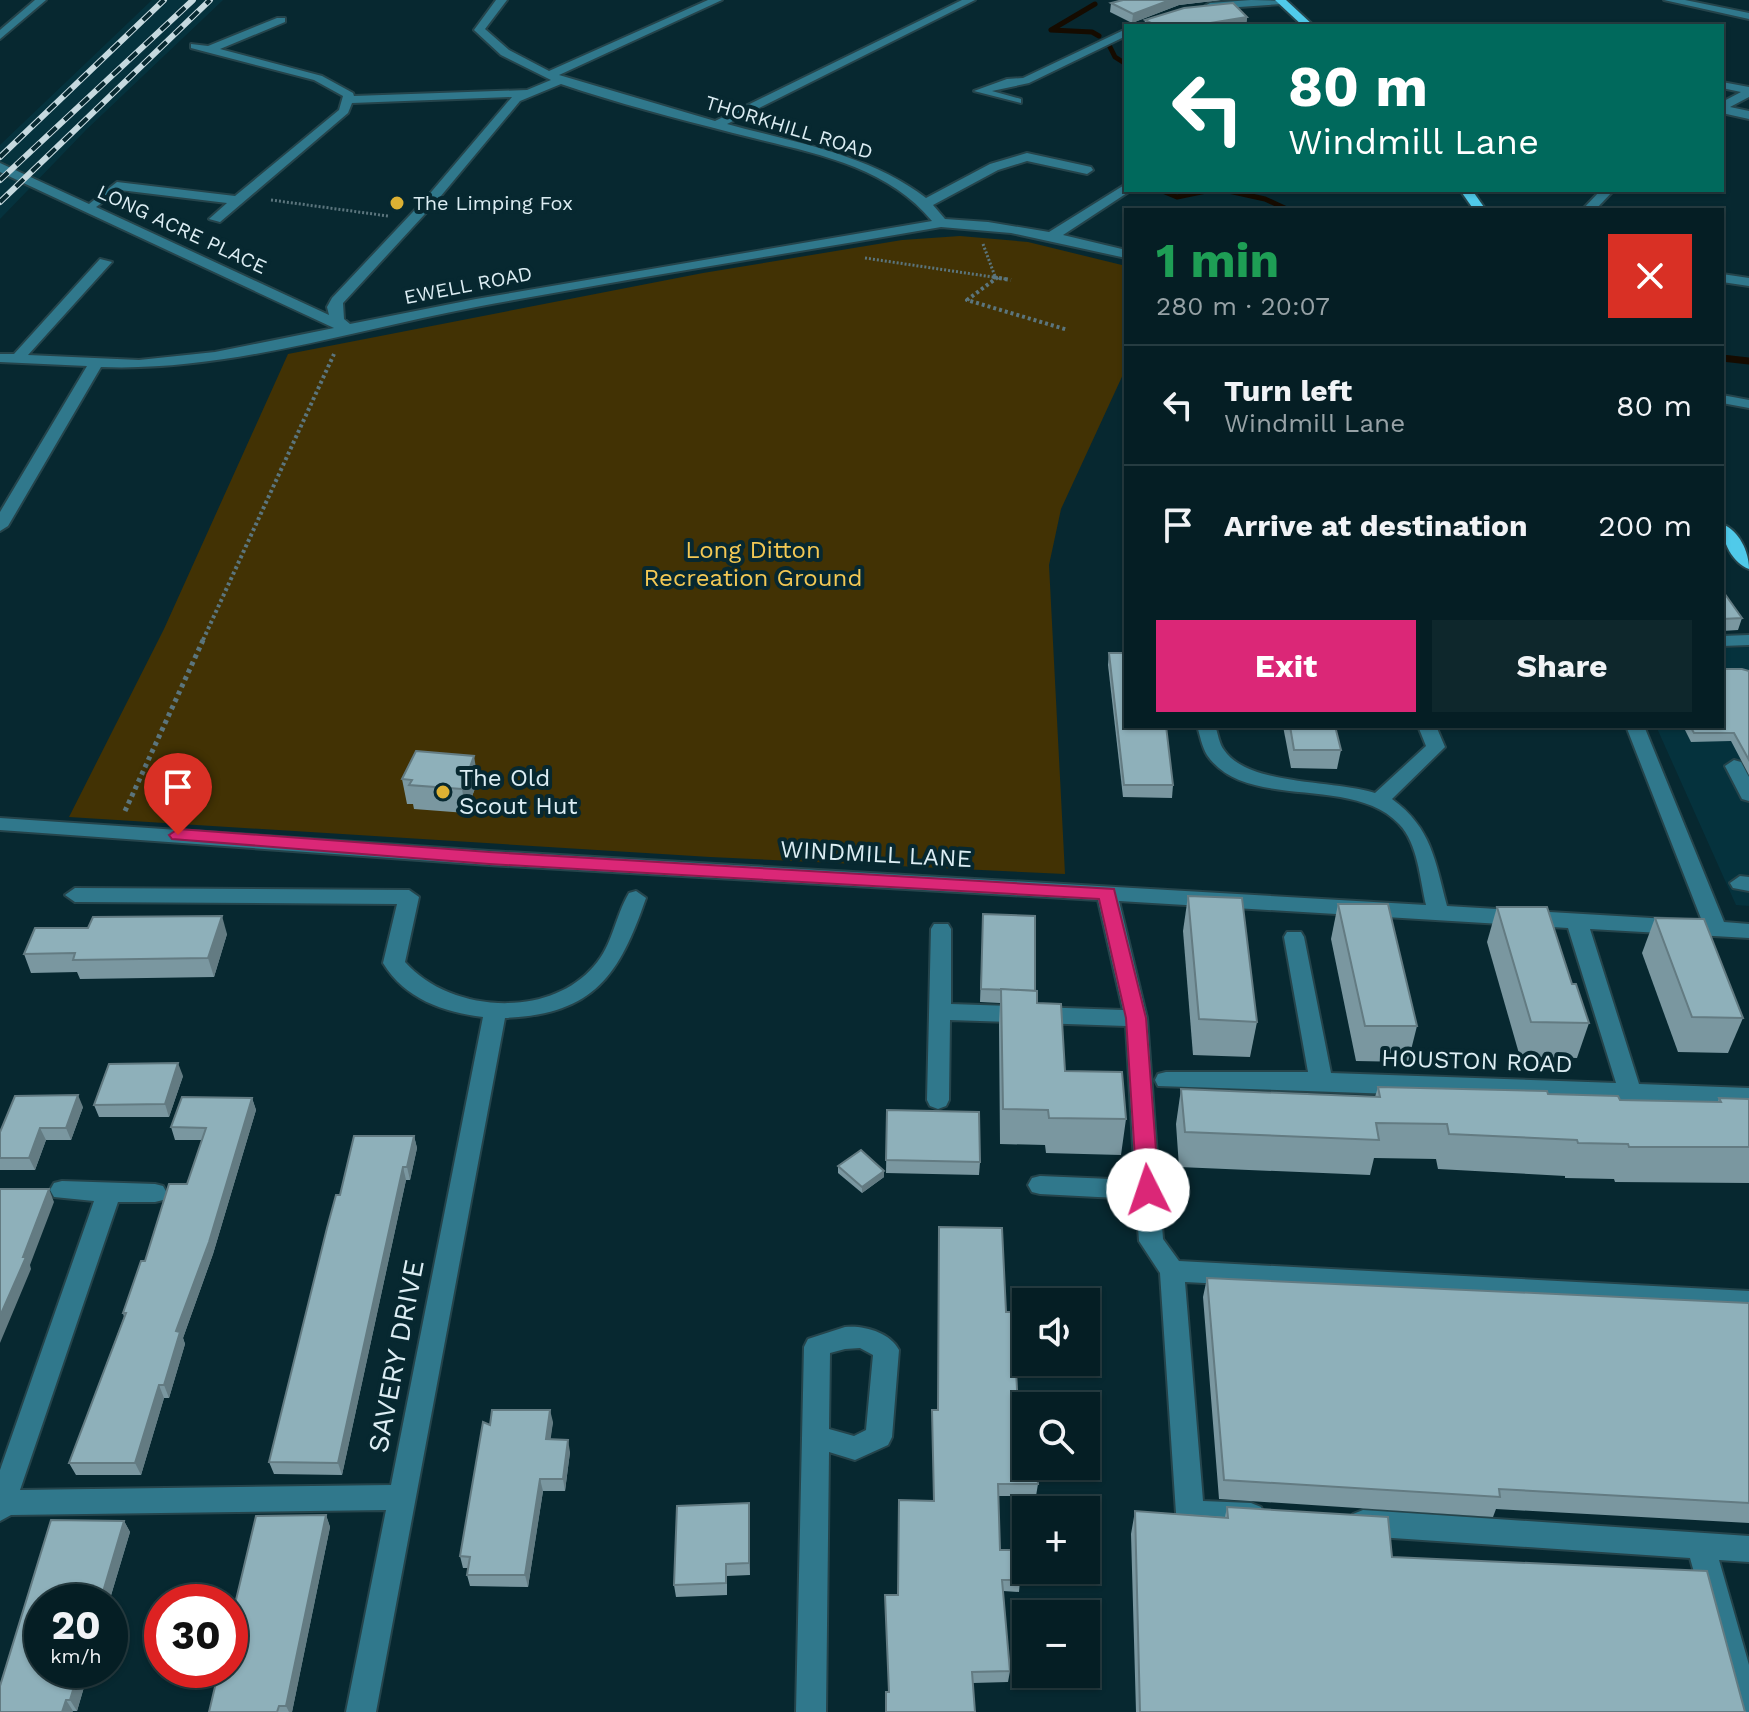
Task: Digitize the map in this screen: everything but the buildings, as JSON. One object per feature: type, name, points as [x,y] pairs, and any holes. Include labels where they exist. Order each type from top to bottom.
[{"type":"main road","points":[[1281,1],[1307,24]]},
{"type":"main road","points":[[1724,532],[1749,563]]},
{"type":"street","points":[[0,36],[41,0]]},
{"type":"street","name":"THORKHILL ROAD","points":[[502,0],[479,30],[509,56],[554,78],[854,164],[886,178],[925,204],[941,223]]},
{"type":"street","points":[[346,328],[337,321],[334,307],[337,301],[412,220],[516,99],[717,0]]},
{"type":"street","points":[[716,125],[970,0]]},
{"type":"street","points":[[1669,0],[1749,16]]},
{"type":"street","points":[[1202,7],[1281,1]]},
{"type":"street","points":[[0,19],[18,20]]},
{"type":"street","points":[[210,49],[281,20]]},
{"type":"street","points":[[1017,101],[980,91],[1002,83],[1025,81],[1124,33]]},
{"type":"street","points":[[195,46],[318,78],[349,95],[344,111],[215,219]]},
{"type":"street","points":[[1724,85],[1749,91]]},
{"type":"street","points":[[1724,107],[1749,91]]},
{"type":"street","points":[[349,100],[524,93]]},
{"type":"street","points":[[1724,109],[1749,115]]},
{"type":"street","points":[[925,204],[994,167],[1027,157],[1049,165],[1087,170]]},
{"type":"street","name":"LONG ACRE PLACE","points":[[0,167],[346,328]]},
{"type":"street","points":[[95,203],[117,186],[240,198]]},
{"type":"street","points":[[1052,236],[1124,189]]},
{"type":"street","points":[[1590,208],[1606,192]]},
{"type":"street","points":[[941,223],[983,224],[1124,254]]},
{"type":"street","name":"EWELL ROAD","points":[[0,358],[139,364],[215,356],[346,328],[840,238],[941,223]]},
{"type":"street","points":[[17,360],[36,335],[105,262]]},
{"type":"street","points":[[1724,278],[1749,282]]},
{"type":"street","points":[[0,526],[95,364]]},
{"type":"street","points":[[1724,399],[1749,404]]},
{"type":"street","points":[[1724,641],[1749,640]]},
{"type":"street","points":[[1206,728],[1207,740],[1226,763],[1259,781],[1343,790],[1379,800],[1406,818],[1421,849],[1438,913]]},
{"type":"street","points":[[1379,800],[1436,747],[1428,728]]},
{"type":"street","points":[[1636,728],[1716,929]]},
{"type":"street","points":[[1734,766],[1749,795]]},
{"type":"street","name":"WINDMILL LANE","points":[[0,824],[504,859],[1749,931]]},
{"type":"street","points":[[1107,893],[1136,1018],[1151,1241],[1172,1271],[1190,1513],[1279,1518]]},
{"type":"street","points":[[75,895],[409,897],[394,963],[401,976],[420,991],[458,1006],[495,1011],[536,1007],[571,994],[599,975],[618,944],[636,898]]},
{"type":"street","points":[[1577,922],[1631,1094]]},
{"type":"street","points":[[938,1100],[941,929]]},
{"type":"street","points":[[1294,937],[1321,1081]]},
{"type":"street","name":"SAVERY DRIVE","points":[[361,1712],[495,1011]]},
{"type":"street","points":[[940,1012],[1136,1018]]},
{"type":"street","name":"HOUSTON ROAD","points":[[1166,1080],[1321,1081],[1749,1097]]},
{"type":"street","points":[[1040,1185],[1148,1190]]},
{"type":"street","points":[[62,1190],[155,1193]]},
{"type":"street","points":[[109,1192],[1,1506],[402,1497]]},
{"type":"street","points":[[1172,1271],[1749,1301]]},
{"type":"street","points":[[811,1712],[815,1437]]},
{"type":"street","points":[[1341,1522],[1749,1549]]},
{"type":"street","points":[[1701,1547],[1748,1712]]},
{"type":"path","points":[[240,198],[412,220]]},
{"type":"path","points":[[983,224],[980,237],[998,278]]},
{"type":"path","points":[[840,238],[856,257],[1011,280]]},
{"type":"path","points":[[998,278],[967,300],[1068,330]]},
{"type":"path","points":[[116,831],[346,328]]},
{"type":"shaded area","points":[[152,0],[223,0],[86,130],[0,219],[0,145]]},
{"type":"shaded area","points":[[1749,647],[1749,906],[1736,905],[1657,728],[1724,728],[1724,648]]},
{"type":"green space","name":"Long Ditton Recreation Ground","points":[[960,236],[1028,242],[1124,266],[1124,372],[1061,509],[1049,565],[1065,874],[710,857],[69,817],[164,629],[288,354],[703,273],[902,240]]},
{"type":"waterway","points":[[1095,4],[1051,30],[1092,32],[1099,36]]},
{"type":"waterway","points":[[1110,47],[1115,57],[1124,63]]},
{"type":"waterway","points":[[1165,192],[1177,197],[1201,192]]},
{"type":"waterway","points":[[1233,192],[1265,199],[1285,208]]},
{"type":"waterway","points":[[1724,358],[1749,361]]},
{"type":"railway","points":[[0,157],[164,0]]},
{"type":"railway","points":[[0,180],[193,0]]},
{"type":"railway","points":[[0,202],[210,0]]},
{"type":"place","name":"The Limping Fox","points":[[397,203]]},
{"type":"place","name":"The Old Scout Hut","points":[[443,792]]},
{"type":"route","points":[[178,835],[489,858],[1107,893],[1136,1018],[1148,1190]]}]
